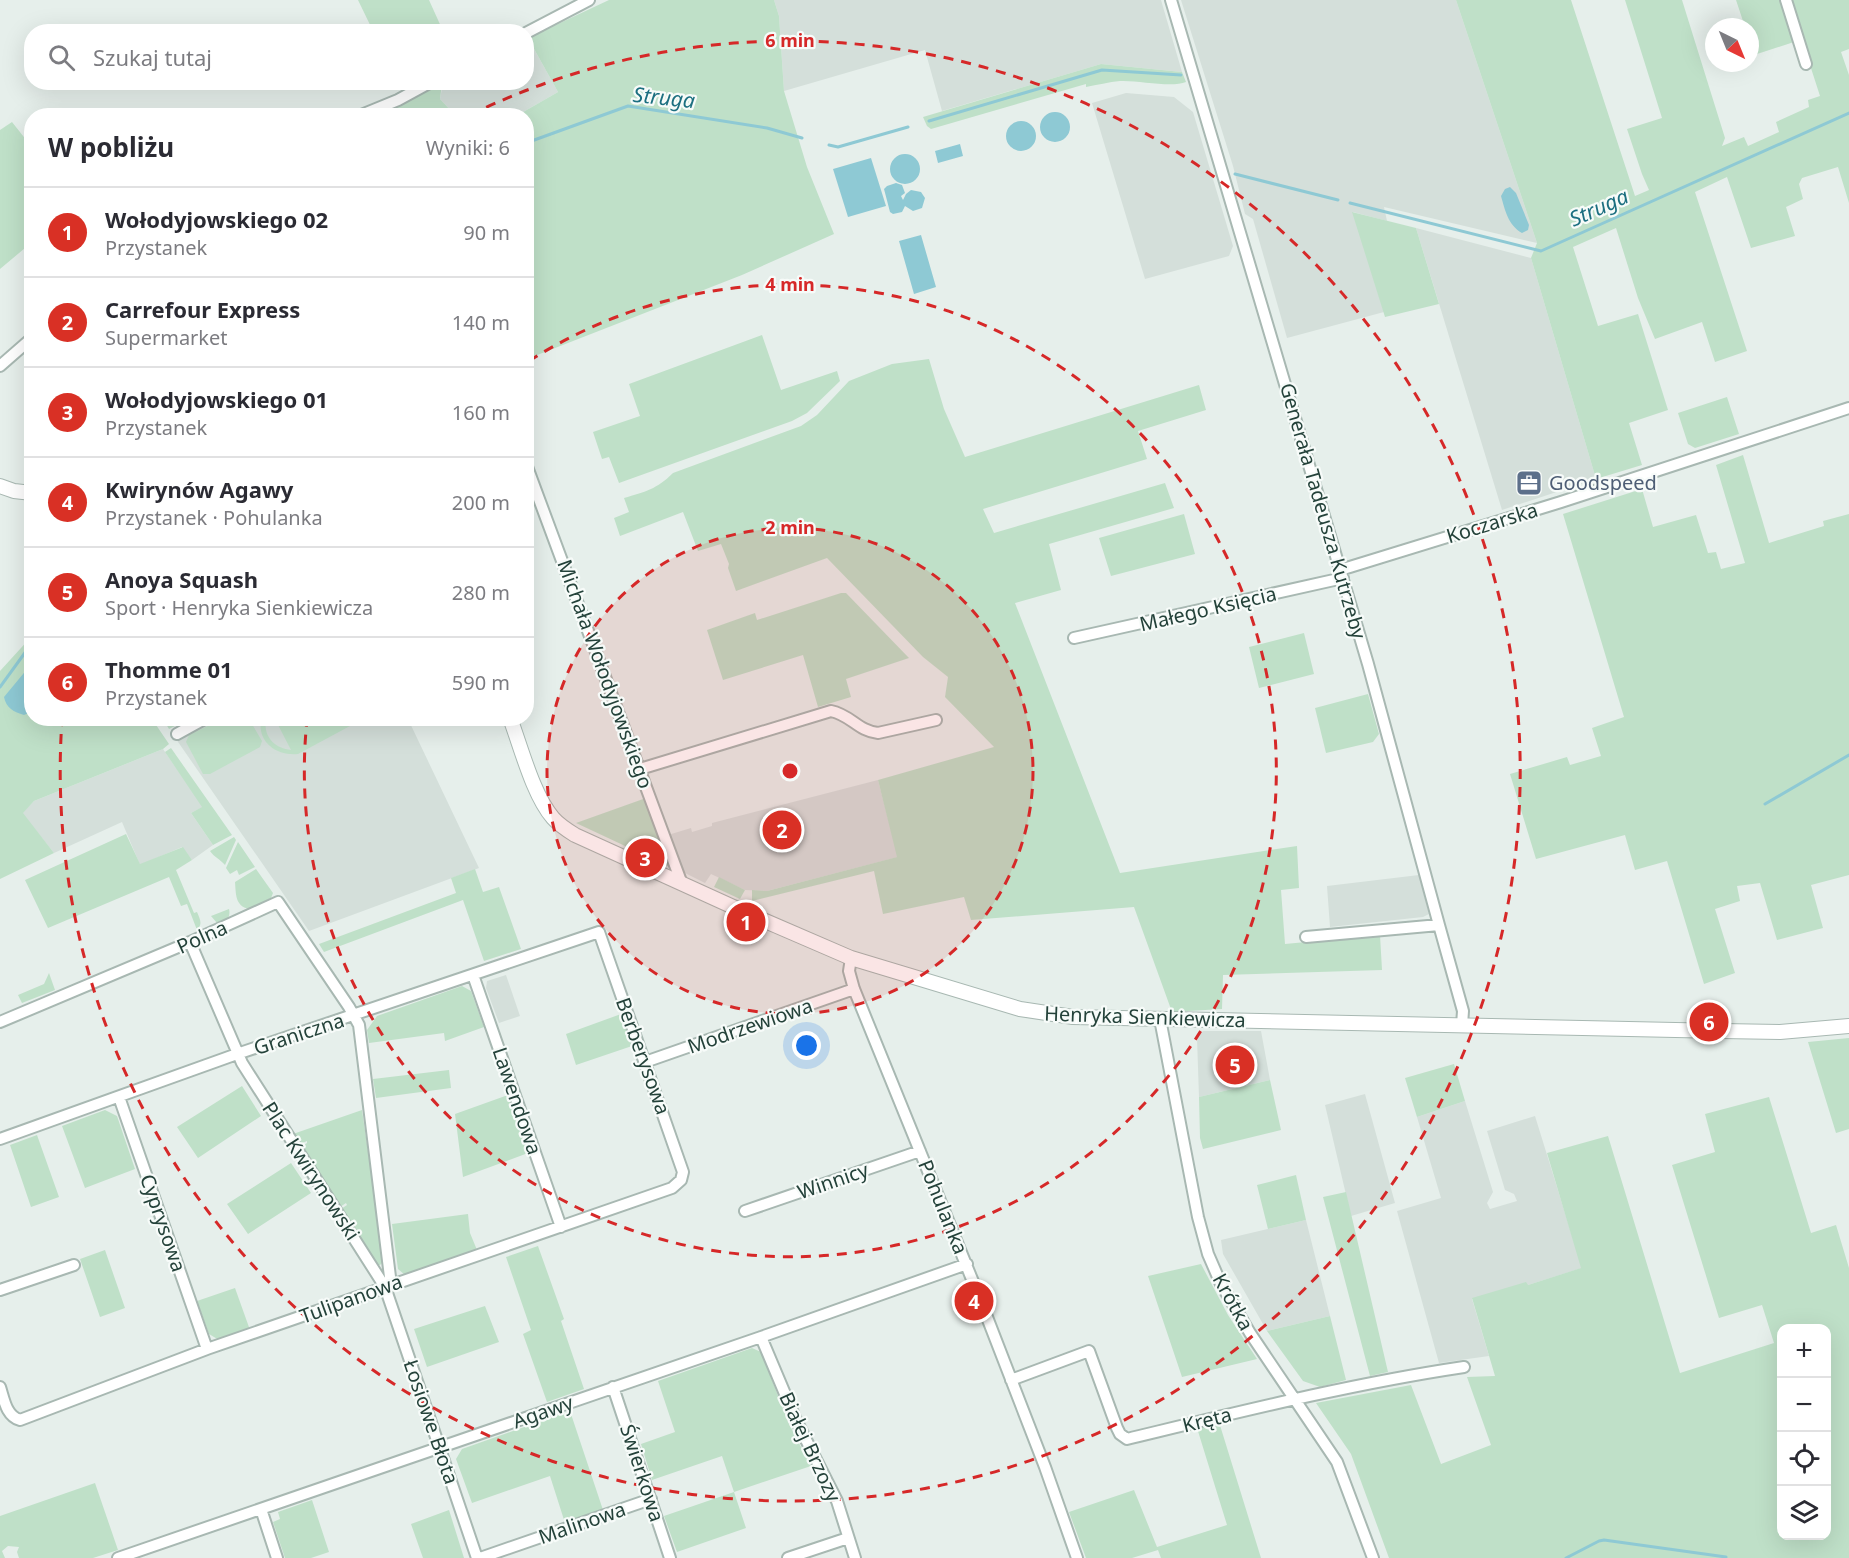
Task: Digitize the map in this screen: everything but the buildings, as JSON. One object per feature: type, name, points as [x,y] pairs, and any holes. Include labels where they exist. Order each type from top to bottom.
[{"type":"street","points":[[534,29],[589,0]]},
{"type":"street","name":"Generała Tadeusza Kutrzeby","points":[[1171,0],[1374,686],[1438,925],[1464,1011],[1462,1025]]},
{"type":"street","points":[[1786,0],[1806,64]]},
{"type":"street","points":[[378,108],[417,90]]},
{"type":"street","points":[[0,366],[24,345]]},
{"type":"street","name":"Koczarska","points":[[1341,574],[1849,408]]},
{"type":"street","points":[[0,486],[14,492],[24,493]]},
{"type":"street","name":"Michała Wołodyjowskiego","points":[[534,486],[682,884]]},
{"type":"street","name":"Małego Księcia","points":[[1074,639],[1341,574]]},
{"type":"street","points":[[640,769],[831,711],[842,713],[869,732],[878,733],[936,720]]},
{"type":"street","points":[[177,734],[192,726]]},
{"type":"street","name":"Henryka Sienkiewicza","points":[[513,726],[543,804],[562,827],[682,884],[851,958],[1020,1010],[1073,1017],[1780,1032],[1849,1026]]},
{"type":"street","name":"Polna","points":[[0,1022],[278,903],[353,1015]]},
{"type":"street","points":[[1306,937],[1438,925]]},
{"type":"street","name":"Graniczna","points":[[0,1139],[237,1054],[599,932]]},
{"type":"street","name":"Berberysowa","points":[[599,932],[682,1166],[681,1180]]},
{"type":"street","name":"Plac Kwirynowski","points":[[190,942],[237,1054],[388,1286]]},
{"type":"street","name":"Pohulanka","points":[[851,958],[849,971],[854,989],[967,1264],[1077,1558]]},
{"type":"street","name":"Lawendowa","points":[[473,975],[561,1227]]},
{"type":"street","name":"Modrzewiowa","points":[[645,1062],[854,989]]},
{"type":"street","name":"Plac Kwirynowski","points":[[353,1015],[359,1025],[388,1286]]},
{"type":"street","name":"Krótka","points":[[1160,1019],[1198,1217],[1208,1254],[1221,1284],[1238,1313],[1337,1462],[1373,1558]]},
{"type":"street","name":"Cyprysowa","points":[[119,1097],[207,1349]]},
{"type":"street","name":"Winnicy","points":[[745,1212],[920,1151]]},
{"type":"street","name":"Tulipanowa","points":[[0,1387],[9,1412],[20,1420],[207,1349],[672,1188],[681,1180]]},
{"type":"street","name":"Agawy","points":[[118,1558],[967,1264]]},
{"type":"street","points":[[0,1290],[74,1265]]},
{"type":"street","name":"Łosiowe Błota","points":[[388,1286],[478,1558]]},
{"type":"street","name":"Białej Brzozy","points":[[761,1337],[796,1420],[837,1502],[855,1558]]},
{"type":"street","name":"Kręta","points":[[1011,1380],[1089,1352],[1117,1428],[1120,1434],[1127,1439],[1293,1399],[1403,1376],[1464,1367]]},
{"type":"street","name":"Świerkowa","points":[[613,1388],[670,1558]]},
{"type":"street","name":"Malinowa","points":[[478,1558],[651,1499]]},
{"type":"street","points":[[261,1509],[277,1558]]},
{"type":"street","points":[[788,1558],[848,1538]]},
{"type":"shaded area","points":[[774,0],[1161,0],[1182,72],[1101,64],[942,111],[925,50],[784,91],[779,16]]},
{"type":"shaded area","points":[[1181,0],[1456,0],[1537,243],[1384,207],[1387,221],[1353,212],[1384,312],[1287,338],[1253,219],[1245,214],[1233,166]]},
{"type":"shaded area","points":[[534,49],[558,92],[530,108],[448,108],[440,99],[442,90],[534,90]]},
{"type":"shaded area","points":[[1126,93],[1174,97],[1193,112],[1233,246],[1229,256],[1145,279],[1092,103]]},
{"type":"shaded area","points":[[1416,228],[1531,258],[1596,479],[1502,510]]},
{"type":"shaded area","points":[[200,726],[411,726],[479,868],[309,931],[176,739]]},
{"type":"shaded area","points":[[163,749],[203,807],[191,813],[213,845],[192,860],[182,847],[140,865],[122,822],[54,853],[22,813],[34,801]]},
{"type":"shaded area","points":[[878,780],[898,857],[767,891],[745,890],[711,874],[705,883],[681,871],[668,835],[691,828],[692,832],[712,826],[712,823]]},
{"type":"shaded area","points":[[1419,875],[1429,914],[1423,917],[1330,927],[1327,886]]},
{"type":"shaded area","points":[[506,975],[520,1016],[499,1023],[486,988],[487,981]]},
{"type":"shaded area","points":[[1203,1031],[1261,1031],[1270,1080],[1199,1097],[1197,1038]]},
{"type":"shaded area","points":[[1365,1094],[1395,1203],[1351,1216],[1325,1105]]},
{"type":"shaded area","points":[[1465,1101],[1493,1192],[1487,1203],[1490,1209],[1517,1201],[1514,1194],[1505,1190],[1487,1131],[1535,1116],[1582,1268],[1472,1299],[1489,1356],[1439,1363],[1397,1211],[1441,1198],[1417,1117]]},
{"type":"shaded area","points":[[1306,1220],[1330,1316],[1267,1331],[1223,1254],[1221,1240]]},
{"type":"green space","points":[[358,0],[429,0],[440,24],[370,24]]},
{"type":"green space","points":[[609,0],[774,0],[779,16],[784,91],[807,167],[834,234],[742,275],[534,356],[534,108],[530,108],[558,92],[534,49],[534,35]]},
{"type":"green space","points":[[1456,0],[1571,0],[1635,196],[1649,190],[1627,129],[1662,118],[1625,0],[1682,0],[1725,138],[1722,146],[1744,137],[1748,146],[1779,132],[1776,122],[1809,107],[1808,100],[1820,96],[1789,0],[1849,0],[1849,49],[1841,52],[1849,75],[1849,203],[1838,167],[1802,178],[1799,184],[1803,199],[1786,207],[1795,236],[1751,248],[1727,177],[1695,192],[1747,351],[1715,362],[1702,322],[1655,339],[1638,298],[1616,228],[1573,247],[1598,326],[1638,314],[1668,410],[1629,423],[1642,465],[1596,479],[1531,258],[1537,243]]},
{"type":"green space","points":[[1736,0],[1781,0],[1794,42],[1759,53],[1759,18],[1742,18]]},
{"type":"green space","points":[[1101,64],[1182,72],[1186,82],[1172,84],[1120,81],[1086,87],[1086,84],[931,129],[923,117]]},
{"type":"green space","points":[[428,90],[441,90],[440,99],[448,108],[391,108]]},
{"type":"green space","points":[[12,122],[24,137],[24,249],[0,269],[0,130]]},
{"type":"green space","points":[[1352,212],[1416,228],[1439,304],[1385,317]]},
{"type":"green space","points":[[762,335],[781,390],[837,371],[840,381],[807,413],[792,421],[619,483],[609,457],[602,459],[593,432],[640,416],[629,384]]},
{"type":"green space","points":[[929,359],[944,409],[965,457],[1199,385],[1206,410],[1138,431],[1147,459],[983,509],[994,533],[1165,483],[1174,508],[1049,544],[1061,590],[1015,603],[1120,873],[1297,846],[1299,888],[1281,890],[1285,944],[1380,935],[1382,970],[1223,975],[1222,1009],[1172,1012],[1134,907],[971,920],[964,897],[883,914],[874,871],[752,901],[752,890],[767,891],[897,857],[878,780],[994,747],[945,697],[948,677],[923,657],[827,558],[736,591],[721,544],[698,551],[683,512],[620,536],[614,518],[629,512],[624,498],[662,483],[673,473],[801,426],[817,415],[849,381],[892,364]]},
{"type":"green space","points":[[1727,397],[1739,434],[1695,448],[1688,444],[1678,413]]},
{"type":"green space","points":[[1743,455],[1769,543],[1824,526],[1823,521],[1849,514],[1849,875],[1811,885],[1823,928],[1777,940],[1760,883],[1737,886],[1740,901],[1715,909],[1735,973],[1704,984],[1667,861],[1635,870],[1625,835],[1536,859],[1510,774],[1567,757],[1570,765],[1601,756],[1592,728],[1624,717],[1563,514],[1642,489],[1653,527],[1696,515],[1708,553],[1716,552],[1721,569],[1745,563],[1716,465]]},
{"type":"green space","points":[[1184,514],[1195,554],[1111,576],[1099,538]]},
{"type":"green space","points":[[846,593],[909,658],[846,679],[851,697],[818,707],[803,655],[723,680],[707,630],[755,613],[757,620]]},
{"type":"green space","points":[[1304,633],[1314,674],[1259,688],[1249,647]]},
{"type":"green space","points":[[24,645],[24,726],[157,726],[169,744],[163,749],[34,801],[23,813],[54,853],[0,879],[0,671]]},
{"type":"green space","points":[[1368,694],[1379,734],[1373,742],[1326,753],[1315,708]]},
{"type":"green space","points":[[208,726],[253,726],[262,741],[260,747],[210,774],[203,774],[186,742],[189,735]]},
{"type":"green space","points":[[266,726],[268,736],[275,744],[291,750],[279,726],[350,726],[298,754],[282,753],[270,746],[265,741],[261,727]]},
{"type":"green space","points":[[171,748],[232,835],[213,845],[191,813],[202,807],[165,752]]},
{"type":"green space","points":[[646,798],[671,864],[670,867],[576,823]]},
{"type":"green space","points":[[126,834],[140,864],[183,847],[192,860],[176,870],[194,913],[197,912],[199,917],[199,928],[197,930],[187,904],[181,906],[169,877],[48,928],[25,880]]},
{"type":"green space","points":[[234,837],[236,840],[225,865],[210,851]]},
{"type":"green space","points":[[238,842],[255,867],[239,875],[237,870],[230,874],[226,868]]},
{"type":"green space","points":[[256,869],[273,893],[271,898],[249,909],[239,902],[235,882]]},
{"type":"green space","points":[[475,869],[483,892],[499,887],[521,949],[484,961],[463,900],[324,952],[319,944],[456,893],[451,878]]},
{"type":"green space","points":[[719,877],[745,890],[740,899],[714,887]]},
{"type":"green space","points":[[229,909],[228,917],[223,922],[217,923],[211,916]]},
{"type":"green space","points":[[49,973],[55,990],[22,1003],[18,995],[44,984]]},
{"type":"green space","points":[[462,986],[471,991],[484,1027],[445,1041],[444,1033],[369,1043],[367,1030],[377,1016]]},
{"type":"green space","points":[[621,1014],[632,1046],[576,1065],[566,1034]]},
{"type":"green space","points":[[1849,1038],[1849,1129],[1836,1133],[1808,1042]]},
{"type":"green space","points":[[1454,1064],[1465,1101],[1417,1117],[1405,1078]]},
{"type":"green space","points":[[449,1070],[451,1088],[376,1098],[373,1079]]},
{"type":"green space","points":[[1270,1080],[1281,1130],[1203,1149],[1200,1138],[1199,1097]]},
{"type":"green space","points":[[242,1086],[261,1116],[198,1158],[177,1127]]},
{"type":"green space","points":[[508,1095],[528,1153],[463,1177],[455,1114]]},
{"type":"green space","points":[[1769,1097],[1811,1233],[1836,1225],[1849,1268],[1849,1558],[1389,1558],[1351,1454],[1316,1403],[1411,1385],[1441,1464],[1491,1445],[1467,1377],[1495,1376],[1472,1298],[1526,1282],[1528,1285],[1581,1268],[1547,1153],[1608,1136],[1680,1373],[1774,1343],[1762,1305],[1719,1318],[1672,1165],[1715,1152],[1705,1114]]},
{"type":"green space","points":[[105,1110],[117,1116],[135,1169],[85,1188],[62,1126]]},
{"type":"green space","points":[[362,1110],[384,1261],[380,1265],[376,1265],[341,1209],[347,1205],[346,1203],[340,1207],[301,1147],[307,1141],[300,1144],[293,1134]]},
{"type":"green space","points":[[37,1135],[59,1197],[31,1207],[10,1145]]},
{"type":"green space","points":[[291,1163],[311,1193],[248,1234],[227,1204]]},
{"type":"green space","points":[[1296,1175],[1306,1220],[1268,1229],[1257,1185]]},
{"type":"green space","points":[[1346,1192],[1388,1372],[1370,1376],[1323,1197]]},
{"type":"green space","points":[[468,1214],[470,1233],[477,1250],[405,1275],[398,1269],[392,1224]]},
{"type":"green space","points":[[538,1246],[564,1319],[561,1321],[584,1389],[547,1402],[523,1334],[531,1330],[506,1257]]},
{"type":"green space","points":[[105,1250],[125,1308],[100,1317],[80,1259]]},
{"type":"green space","points":[[1201,1264],[1228,1315],[1257,1359],[1182,1377],[1148,1276]]},
{"type":"green space","points":[[235,1288],[250,1330],[219,1340],[209,1334],[197,1301]]},
{"type":"green space","points":[[485,1306],[499,1342],[427,1367],[414,1329]]},
{"type":"green space","points":[[1330,1316],[1346,1380],[1320,1387],[1303,1381],[1267,1331]]},
{"type":"green space","points":[[752,1348],[761,1352],[789,1424],[811,1466],[734,1492],[722,1456],[652,1480],[641,1444],[675,1432],[658,1381]]},
{"type":"green space","points":[[570,1411],[603,1510],[565,1523],[550,1476],[472,1503],[456,1459],[462,1449]]},
{"type":"green space","points":[[1219,1422],[1261,1558],[1161,1558],[1158,1550],[1132,1558],[1086,1558],[1069,1512],[1134,1490],[1157,1547],[1227,1525],[1197,1428]]},
{"type":"green space","points":[[95,1483],[118,1550],[93,1558],[19,1558],[17,1552],[19,1547],[8,1546],[2,1551],[5,1558],[0,1558],[0,1516]]},
{"type":"green space","points":[[734,1492],[746,1528],[677,1552],[664,1516]]},
{"type":"green space","points":[[312,1500],[329,1552],[311,1558],[285,1558],[273,1522],[280,1519],[278,1512]]},
{"type":"green space","points":[[449,1510],[464,1558],[423,1558],[411,1524]]},
{"type":"water","points":[[1055,112],[1066,116],[1070,127],[1066,138],[1055,142],[1044,138],[1040,127],[1044,116]]},
{"type":"water","points":[[1021,121],[1032,125],[1036,136],[1032,147],[1021,151],[1010,147],[1006,136],[1010,125]]},
{"type":"water","points":[[960,144],[963,156],[938,163],[935,151]]},
{"type":"water","points":[[905,154],[911,155],[919,163],[919,175],[911,183],[905,184],[899,183],[891,175],[890,169],[891,163],[899,155]]},
{"type":"water","points":[[871,158],[886,206],[848,217],[833,169]]},
{"type":"water","points":[[896,183],[902,185],[905,193],[901,196],[903,200],[911,190],[921,192],[925,198],[922,208],[913,211],[905,206],[902,212],[893,214],[890,212],[884,189]]},
{"type":"water","points":[[1510,187],[1516,193],[1529,225],[1528,230],[1522,233],[1510,221],[1501,196],[1505,189]]},
{"type":"water","points":[[921,235],[936,287],[914,294],[899,241]]},
{"type":"water","points":[[24,673],[24,715],[11,709],[4,697]]},
{"type":"waterway","name":"Struga","points":[[929,121],[1102,70],[1181,75]]},
{"type":"waterway","name":"Struga","points":[[534,140],[628,106],[767,128],[802,138]]},
{"type":"waterway","name":"Struga","points":[[1350,203],[1541,251],[1849,113]]},
{"type":"waterway","name":"Struga","points":[[829,145],[838,147],[908,127]]},
{"type":"waterway","name":"Struga","points":[[1235,174],[1338,200]]},
{"type":"waterway","name":"Struga","points":[[0,687],[24,654]]},
{"type":"waterway","points":[[1765,804],[1849,755]]},
{"type":"waterway","points":[[1566,1558],[1604,1540],[1726,1557]]},
{"type":"place","name":"Goodspeed","points":[[1529,483]]},
{"type":"place","name":"Carrefour Express","points":[[782,830]]},
{"type":"place","name":"Wołodyjowskiego 01","points":[[645,858]]},
{"type":"place","name":"Wołodyjowskiego 02","points":[[746,922]]},
{"type":"place","name":"Thomme 01","points":[[1709,1022]]},
{"type":"place","name":"Anoya Squash","points":[[1235,1065]]},
{"type":"place","name":"Kwirynów Agawy","points":[[974,1301]]}]
